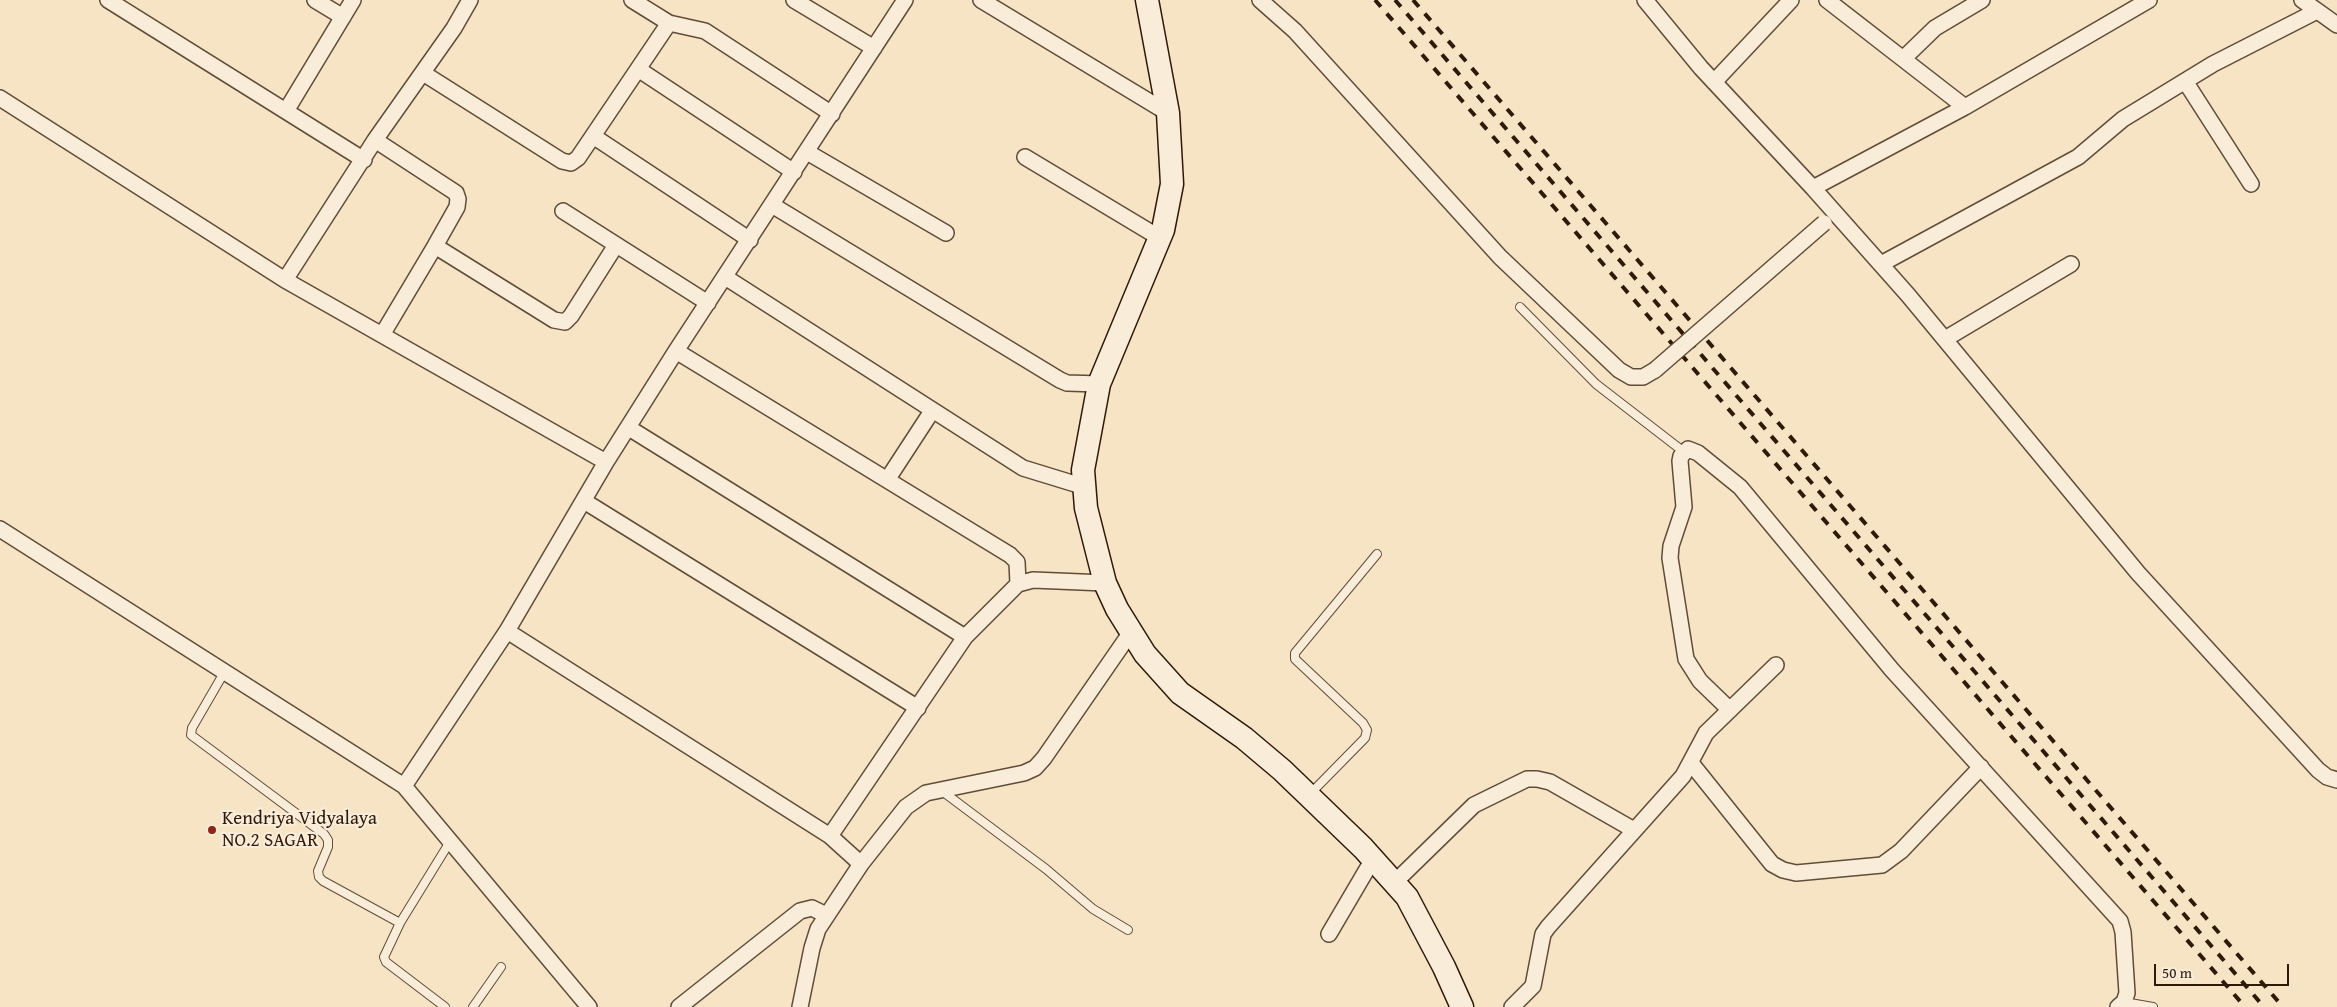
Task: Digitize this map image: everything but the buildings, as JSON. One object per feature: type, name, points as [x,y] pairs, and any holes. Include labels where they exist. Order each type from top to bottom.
[{"type":"main road","points":[[1146,0],[1168,113],[1172,184],[1163,230],[1099,384],[1083,470],[1086,508],[1105,583],[1117,609],[1145,654],[1180,694],[1244,738],[1373,859],[1407,896],[1444,966],[1462,1007]]},
{"type":"street","points":[[108,0],[364,160]]},
{"type":"street","points":[[315,0],[343,17]]},
{"type":"street","points":[[286,111],[354,0]]},
{"type":"street","points":[[285,280],[364,160],[375,140],[423,73],[470,0]]},
{"type":"street","points":[[632,0],[669,23],[704,31],[832,114]]},
{"type":"street","points":[[794,0],[874,48]]},
{"type":"street","points":[[404,786],[508,631],[606,462],[676,351],[905,0]]},
{"type":"street","points":[[981,0],[1168,113]]},
{"type":"street","points":[[1260,0],[1294,30],[1500,257],[1612,363],[1631,377],[1643,377],[1654,370],[1829,218]]},
{"type":"street","points":[[1645,0],[1714,82],[1813,188],[1829,218],[1881,264],[2138,573],[2318,770],[2327,777],[2337,780]]},
{"type":"street","points":[[1714,82],[1791,0]]},
{"type":"street","points":[[1827,0],[1965,107]]},
{"type":"street","points":[[1903,59],[1935,28],[1982,0]]},
{"type":"street","points":[[1813,188],[1965,107],[2149,0]]},
{"type":"street","points":[[2302,0],[2337,25]]},
{"type":"street","points":[[1881,264],[2078,157],[2115,124],[2213,64],[2317,11]]},
{"type":"street","points":[[423,73],[562,161],[571,163],[578,158],[669,23]]},
{"type":"street","points":[[638,69],[794,172]]},
{"type":"street","points":[[2185,81],[2251,184]]},
{"type":"street","points":[[0,98],[285,280],[606,462]]},
{"type":"street","points":[[593,136],[750,240]]},
{"type":"street","points":[[375,140],[456,193],[458,198],[457,207],[382,335]]},
{"type":"street","points":[[806,152],[946,233]]},
{"type":"street","points":[[1026,157],[1160,238]]},
{"type":"street","points":[[772,205],[1060,380],[1067,383],[1099,384]]},
{"type":"street","points":[[563,211],[708,303]]},
{"type":"street","points":[[435,246],[554,320],[565,322],[571,316],[616,245]]},
{"type":"street","points":[[1945,339],[2071,264]]},
{"type":"street","points":[[725,277],[1023,468],[1085,488]]},
{"type":"street","points":[[676,351],[1010,555],[1017,562],[1018,584]]},
{"type":"street","points":[[888,480],[932,411]]},
{"type":"street","points":[[629,428],[965,637]]},
{"type":"street","points":[[1730,710],[1700,681],[1686,659],[1670,558],[1684,507],[1680,461],[1684,452],[1692,449],[1740,487],[1892,670],[2120,921],[2123,932],[2127,993],[2121,1005]]},
{"type":"street","points":[[584,501],[918,708]]},
{"type":"street","points":[[0,529],[404,786],[589,1007]]},
{"type":"street","points":[[830,836],[965,637],[1018,584],[1033,580],[1105,583]]},
{"type":"street","points":[[508,631],[830,836],[861,864]]},
{"type":"street","points":[[800,1007],[812,948],[826,915],[861,864],[914,800],[926,793],[1024,773],[1035,768],[1044,758],[1131,632]]},
{"type":"street","points":[[1512,1007],[1533,986],[1536,980],[1543,934],[1683,776],[1706,733],[1776,665]]},
{"type":"street","points":[[1691,764],[1772,864],[1783,870],[1796,873],[1882,865],[1901,851],[1981,767]]},
{"type":"street","points":[[1394,883],[1474,805],[1526,779],[1550,782],[1634,830]]},
{"type":"street","points":[[1328,934],[1373,859]]},
{"type":"street","points":[[679,1007],[800,911],[812,908],[826,915]]},
{"type":"lane","points":[[1520,306],[1596,384],[1684,452]]},
{"type":"lane","points":[[1308,796],[1366,738],[1367,730],[1363,723],[1295,660],[1295,653],[1377,554]]},
{"type":"lane","points":[[225,671],[192,728],[191,735],[324,834],[328,840],[328,847],[318,871],[319,877],[323,881],[400,923]]},
{"type":"lane","points":[[940,790],[1046,869],[1093,909],[1128,930]]},
{"type":"lane","points":[[445,1007],[386,962],[384,951],[451,840]]},
{"type":"lane","points":[[473,1007],[501,968]]},
{"type":"lane","points":[[2121,1005],[2153,1007]]},
{"type":"railway","points":[[1375,0],[2245,1007]]},
{"type":"railway","points":[[1395,0],[2264,1007]]},
{"type":"railway","points":[[1413,0],[2283,1007]]},
{"type":"place","name":"Kendriya Vidyalaya NO.2 SAGAR","points":[[212,830]]}]
